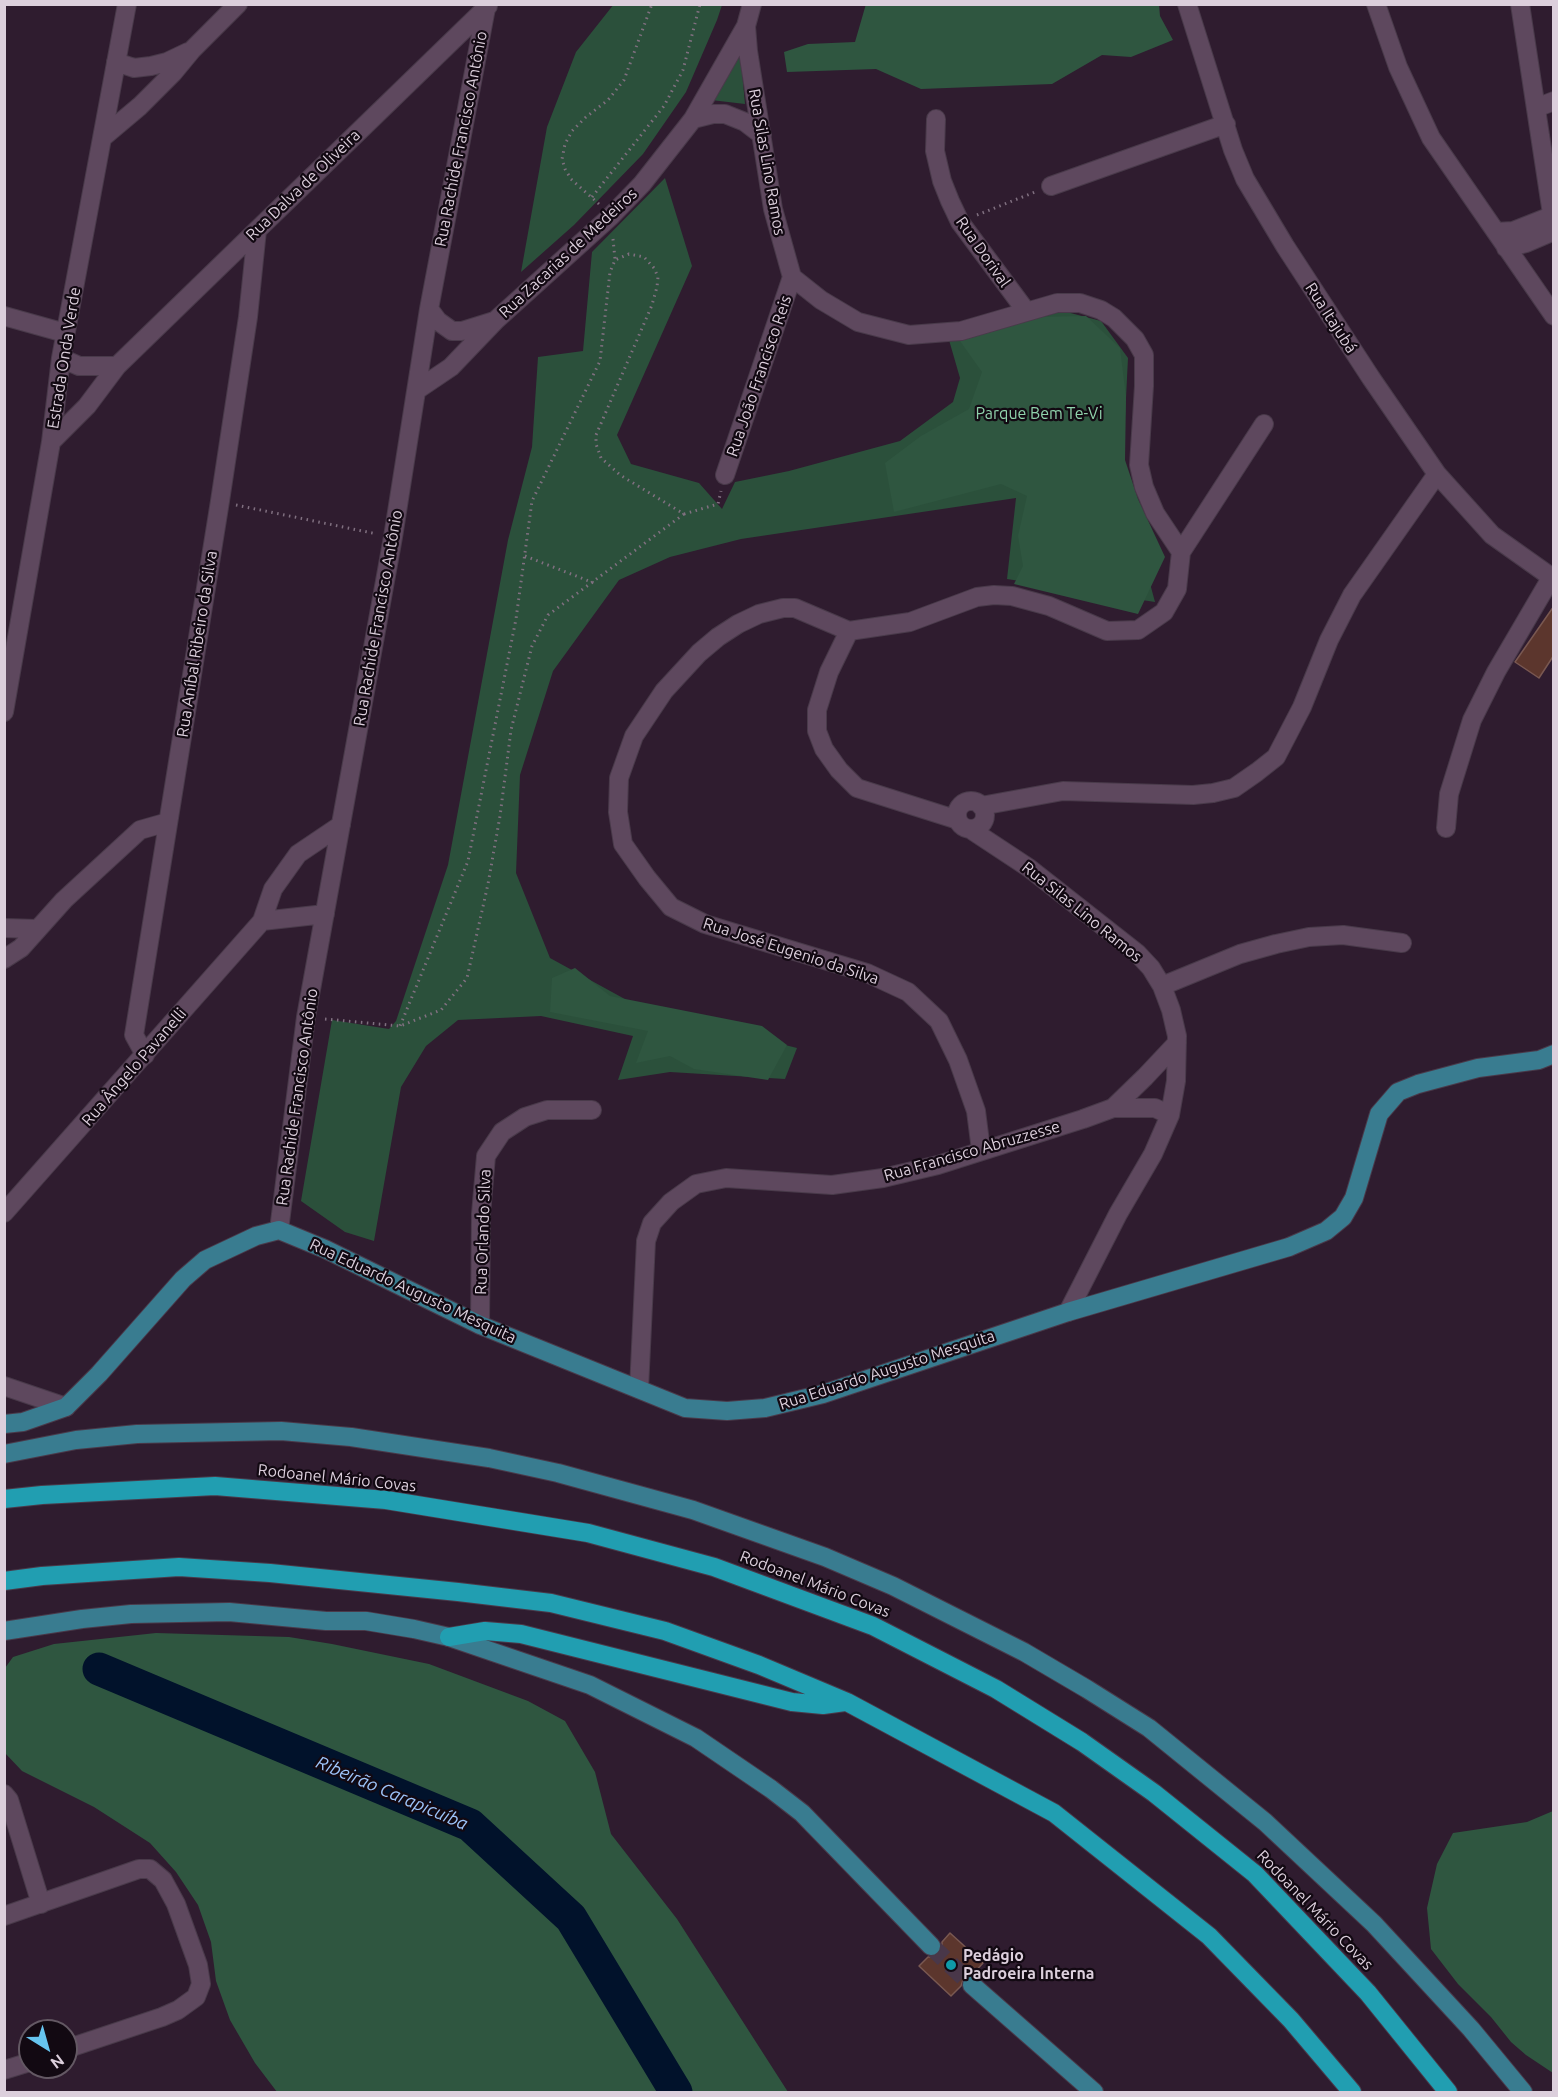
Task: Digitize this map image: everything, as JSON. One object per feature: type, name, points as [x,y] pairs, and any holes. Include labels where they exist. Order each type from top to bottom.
[{"type":"highway","name":"Rodoanel Mário Covas","points":[[4,1499],[215,1486],[386,1500],[588,1533],[714,1567],[873,1626],[996,1689],[1083,1742],[1154,1793],[1256,1874],[1368,1993],[1448,2092]]},
{"type":"highway","points":[[4,1581],[42,1576],[179,1567],[270,1573],[551,1603],[665,1631],[759,1665],[847,1702],[1054,1813],[1209,1936],[1291,2020],[1352,2092]]},
{"type":"highway","points":[[448,1637],[485,1631],[521,1634],[792,1702],[822,1706],[847,1702]]},
{"type":"main road","name":"Rua Eduardo Augusto Mesquita","points":[[279,1230],[325,1249],[480,1325],[685,1408],[727,1412],[765,1408],[823,1394],[1068,1312],[1289,1246],[1326,1231],[1343,1217],[1354,1198],[1379,1114],[1398,1092],[1418,1084],[1478,1068],[1539,1060],[1554,1054]]},
{"type":"main road","points":[[4,1424],[23,1422],[66,1407],[99,1374],[183,1279],[205,1260],[256,1236],[279,1230]]},
{"type":"main road","points":[[4,1454],[76,1440],[137,1434],[281,1431],[397,1443],[489,1458],[626,1490],[704,1514],[825,1557],[893,1586],[977,1628],[1087,1689],[1149,1728],[1264,1822],[1366,1916],[1471,2029],[1523,2092]]},
{"type":"main road","points":[[4,1631],[131,1614],[229,1612],[366,1621],[448,1637],[590,1685],[696,1738],[771,1789],[802,1813],[932,1946]]},
{"type":"main road","points":[[972,1985],[1094,2092]]},
{"type":"street","name":"Estrada Onda Verde","points":[[4,712],[51,442],[61,358],[127,4]]},
{"type":"street","points":[[102,138],[140,106],[238,4]]},
{"type":"street","name":"Rua Zacarias de Medeiros","points":[[417,390],[451,367],[496,320],[611,216],[642,184],[693,119],[746,26],[752,4]]},
{"type":"street","name":"Rua Itajubá","points":[[1187,4],[1227,124],[1233,150],[1245,179],[1285,246],[1437,474],[1492,535],[1552,579]]},
{"type":"street","points":[[1376,4],[1398,67],[1431,138],[1554,316]]},
{"type":"street","points":[[1520,4],[1553,225]]},
{"type":"street","name":"Rua Dalva de Oliveira","points":[[51,442],[87,406],[117,366],[487,6]]},
{"type":"street","name":"Rua Rachide Francisco Antônio","points":[[279,1230],[306,1017],[393,537],[429,309],[487,6]]},
{"type":"street","name":"Rua Silas Lino Ramos","points":[[746,26],[773,209],[792,277]]},
{"type":"street","points":[[116,62],[134,68],[151,66],[167,62],[192,50]]},
{"type":"street","points":[[1536,108],[1554,101]]},
{"type":"street","points":[[693,119],[712,114],[725,114],[745,122],[762,135]]},
{"type":"street","name":"Rua Dorival","points":[[936,119],[935,151],[942,182],[960,222],[1026,311]]},
{"type":"street","points":[[1051,186],[1227,124]]},
{"type":"street","points":[[1496,232],[1553,225]]},
{"type":"street","points":[[1506,248],[1526,243],[1553,225]]},
{"type":"street","name":"Rua Aníbal Ribeiro da Silva","points":[[145,1055],[134,1035],[220,501],[248,316],[257,230]]},
{"type":"street","points":[[792,277],[821,300],[858,322],[909,335],[961,331],[1057,303],[1080,303],[1101,310],[1114,318],[1135,339],[1144,356],[1139,465],[1144,487],[1155,513],[1181,552]]},
{"type":"street","name":"Rua João Francisco Reis","points":[[725,475],[792,277]]},
{"type":"street","points":[[429,309],[438,321],[452,331],[462,332],[496,320]]},
{"type":"street","points":[[4,316],[66,333]]},
{"type":"street","points":[[61,358],[79,366],[117,366]]},
{"type":"street","points":[[849,631],[910,621],[977,597],[994,595],[1012,596],[1049,606],[1107,631],[1138,630],[1164,612],[1178,589],[1181,552],[1264,424]]},
{"type":"street","points":[[964,824],[976,828],[984,820],[984,811],[981,806],[1063,791],[1193,795],[1214,793],[1234,788],[1257,772],[1276,757],[1302,707],[1329,640],[1352,595],[1437,474]]},
{"type":"street","points":[[1446,828],[1449,794],[1472,720],[1496,672],[1552,579]]},
{"type":"street","name":"Rua José Eugenio da Silva","points":[[849,631],[795,608],[783,608],[759,614],[738,624],[699,653],[664,691],[634,735],[619,778],[618,812],[623,844],[671,908],[705,924],[867,973],[908,992],[939,1021],[958,1060],[976,1111],[981,1150]]},
{"type":"street","name":"Rua Silas Lino Ramos","points":[[849,631],[829,672],[817,710],[817,731],[824,749],[839,770],[857,788],[964,824],[1029,868],[1137,953],[1151,968],[1162,986],[1171,1010],[1177,1043],[1176,1081],[1170,1115],[1153,1154],[1118,1214],[1068,1312]]},
{"type":"street","points":[[4,959],[21,948],[95,869],[141,830],[168,822]]},
{"type":"street","name":"Rua Ângelo Pavanelli","points":[[4,1213],[262,921],[273,890],[298,854],[341,825]]},
{"type":"street","points":[[262,921],[325,914]]},
{"type":"street","points":[[4,928],[37,929]]},
{"type":"street","points":[[1162,986],[1240,954],[1309,937],[1343,935],[1402,943]]},
{"type":"street","name":"Rua Francisco Abruzzesse","points":[[1113,1108],[1177,1043]]},
{"type":"street","name":"Rua Francisco Abruzzesse","points":[[639,1389],[646,1241],[652,1223],[671,1202],[696,1184],[726,1178],[832,1185],[883,1178],[938,1165],[1113,1108],[1155,1108],[1170,1115]]},
{"type":"street","name":"Rua Orlando Silva","points":[[480,1325],[481,1214],[486,1156],[502,1132],[525,1117],[547,1110],[592,1110]]},
{"type":"street","points":[[4,1386],[66,1407]]},
{"type":"street","points":[[4,1794],[9,1800],[40,1904]]},
{"type":"street","points":[[4,1916],[139,1869],[150,1869],[164,1880],[176,1904],[198,1965],[201,1984],[196,1997],[178,2010],[78,2045]]},
{"type":"path","points":[[651,4],[624,80],[608,100],[572,131],[565,144],[562,159],[565,170],[571,179],[592,196],[664,106],[683,70],[700,4]]},
{"type":"path","points":[[960,222],[1051,186]]},
{"type":"path","points":[[400,1026],[468,861],[516,619],[532,501],[600,361],[610,272],[615,260],[629,254],[644,257],[654,268],[658,277],[657,287],[652,305],[596,435],[596,444],[601,458],[620,475],[684,514]]},
{"type":"path","points":[[306,1017],[400,1026],[441,1010],[467,978],[488,884],[511,730],[532,646],[548,615],[684,514],[718,504],[725,475]]},
{"type":"path","points":[[220,501],[393,537]]},
{"type":"path","points":[[525,556],[594,583]]},
{"type":"green space","points":[[614,4],[722,5],[686,92],[643,154],[574,225],[521,272],[547,127],[576,52]]},
{"type":"green space","points":[[866,4],[1159,5],[1160,16],[1173,40],[1131,57],[1102,55],[1052,84],[921,89],[876,69],[787,72],[784,52],[808,44],[855,42]]},
{"type":"green space","points":[[740,50],[745,104],[711,100]]},
{"type":"green space","name":"Parque Bem Te-Vi","points":[[665,178],[692,266],[617,435],[631,464],[699,483],[722,509],[735,482],[789,471],[900,441],[953,402],[960,378],[949,340],[1059,310],[1101,321],[1128,358],[1122,479],[1155,602],[1007,579],[1016,498],[741,539],[670,557],[619,580],[553,671],[520,775],[516,873],[550,958],[643,1009],[797,1048],[785,1079],[670,1072],[618,1080],[633,1036],[541,1016],[458,1020],[426,1046],[401,1087],[374,1241],[345,1232],[301,1201],[332,1020],[389,1029],[396,1021],[448,865],[508,540],[532,447],[538,357],[583,351],[592,252]]},
{"type":"green space","points":[[1086,316],[1120,348],[1126,397],[1125,460],[1138,499],[1165,557],[1138,614],[1014,584],[1023,566],[1018,536],[1027,496],[1001,484],[894,512],[885,463],[921,436],[969,409],[982,372],[960,341],[1033,317]]},
{"type":"green space","points":[[575,968],[610,996],[762,1026],[787,1045],[768,1080],[694,1069],[670,1056],[636,1063],[648,1031],[550,1012],[552,978]]},
{"type":"green space","points":[[156,1633],[289,1637],[429,1664],[528,1701],[565,1721],[595,1772],[611,1834],[677,1919],[788,2092],[277,2092],[255,2063],[230,2020],[216,1981],[211,1942],[198,1905],[176,1872],[150,1843],[94,1807],[22,1771],[5,1753],[5,1668],[13,1657],[54,1644]]},
{"type":"green space","points":[[1553,1811],[1553,2073],[1511,2042],[1491,2017],[1458,1984],[1431,1949],[1427,1908],[1437,1864],[1453,1833],[1527,1822]]},
{"type":"building","points":[[1554,606],[1554,655],[1539,678],[1515,662]]},
{"type":"building","name":"Pedágio Padroeira Interna","points":[[950,1933],[983,1963],[973,1974],[964,1977],[961,1986],[951,1996],[919,1966],[928,1957],[939,1954],[942,1942]]},
{"type":"waterway","name":"Ribeirão Carapicuíba","points":[[99,1669],[470,1825],[571,1918],[676,2092]]},
{"type":"tunnel","points":[[931,1946],[972,1985]]},
{"type":"place","name":"Pedágio Padroeira Interna","points":[[951,1965]]}]
